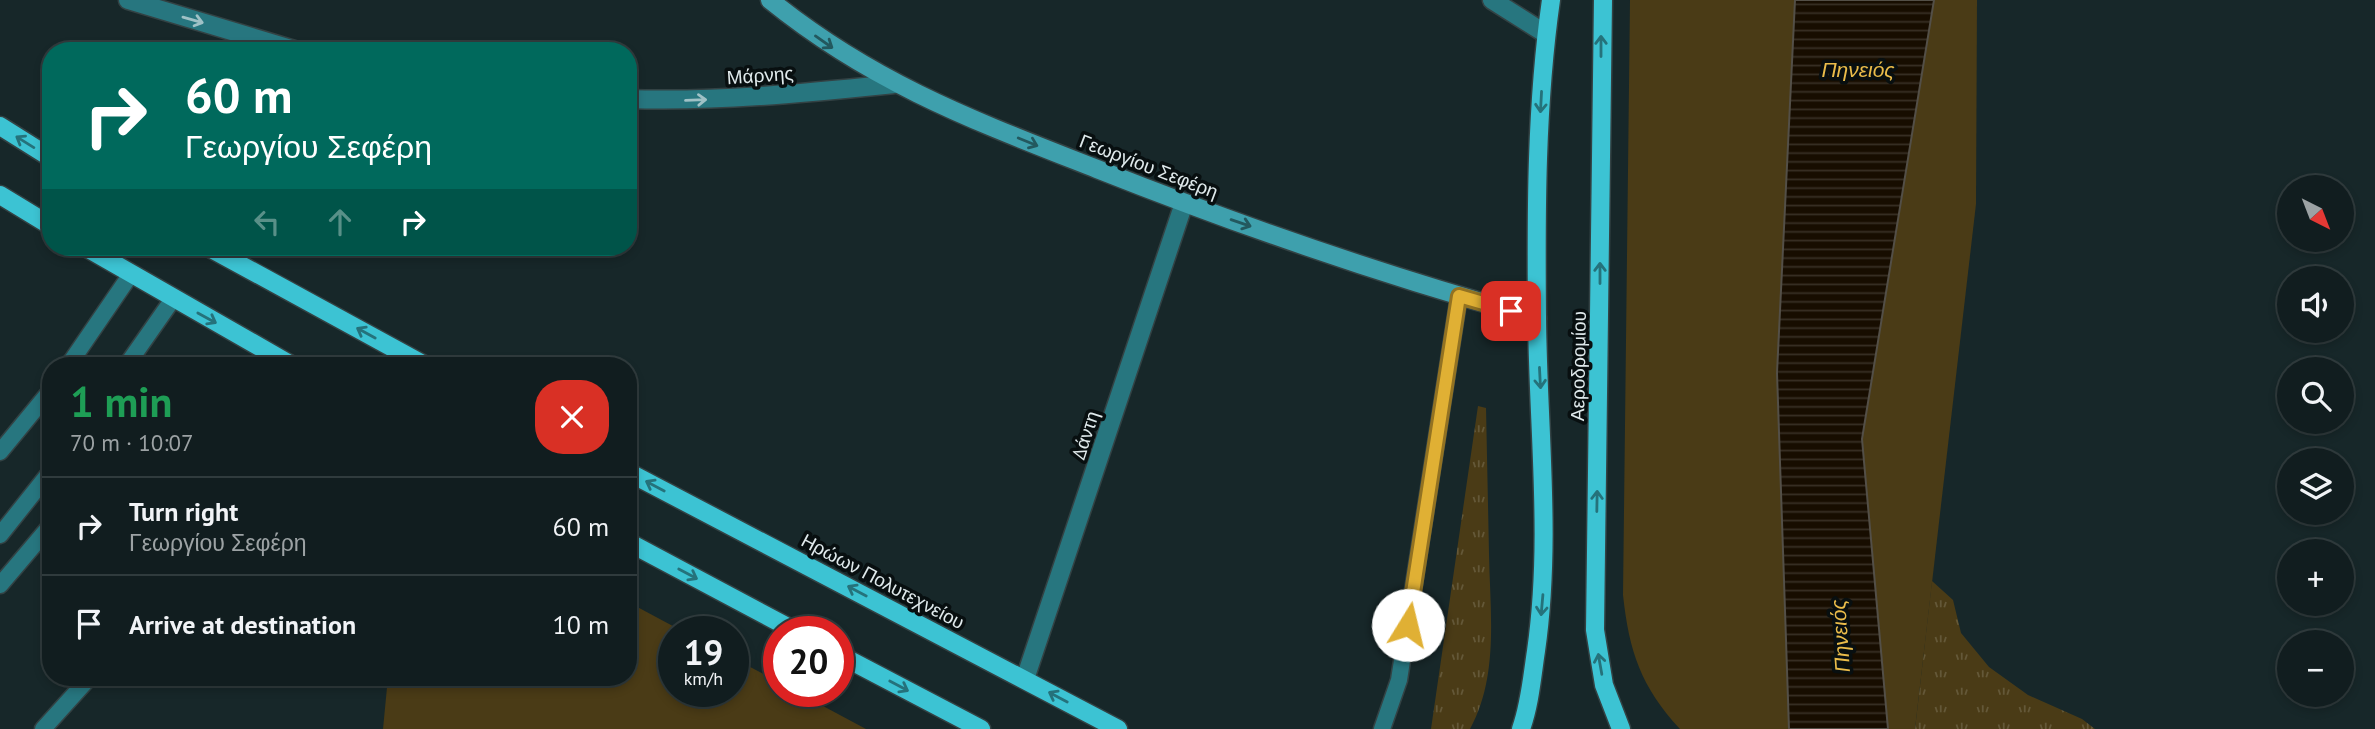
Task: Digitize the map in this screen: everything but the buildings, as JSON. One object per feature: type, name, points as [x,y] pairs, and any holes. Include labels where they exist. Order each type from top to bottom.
[{"type":"main road","name":"Αεροδρομίου","points":[[1521,729],[1530,694],[1545,568],[1537,318],[1541,104],[1551,0]]},
{"type":"main road","name":"Αεροδρομίου","points":[[1603,0],[1595,629],[1604,685],[1621,729]]},
{"type":"main road","points":[[0,126],[42,152]]},
{"type":"main road","points":[[0,195],[42,221]]},
{"type":"main road","points":[[100,256],[277,357]]},
{"type":"main road","points":[[224,256],[410,357]]},
{"type":"main road","name":"Ηρώων Πολυτεχνείου","points":[[637,477],[1118,729]]},
{"type":"main road","points":[[637,547],[767,616]]},
{"type":"main road","points":[[854,662],[981,729]]},
{"type":"street","points":[[128,0],[265,42]]},
{"type":"street","name":"Γεωργίου Σεφέρη","points":[[770,0],[830,46],[894,84],[960,115],[1184,203],[1459,296],[1537,318]]},
{"type":"street","points":[[1492,0],[1546,34]]},
{"type":"street","name":"Μάρνης","points":[[637,99],[687,101],[757,97],[894,84]]},
{"type":"street","name":"Δάντη","points":[[1026,679],[1184,203]]},
{"type":"lane","points":[[74,357],[131,274]]},
{"type":"lane","points":[[1382,729],[1399,680],[1459,296]]},
{"type":"lane","points":[[133,357],[173,299]]},
{"type":"lane","points":[[0,452],[42,401]]},
{"type":"lane","points":[[0,535],[42,482]]},
{"type":"lane","points":[[0,585],[42,536]]},
{"type":"lane","points":[[43,729],[82,686]]},
{"type":"green space","points":[[1630,0],[1795,0],[1777,373],[1789,729],[1680,729],[1646,683],[1629,634],[1623,595]]},
{"type":"green space","points":[[1934,0],[1977,0],[1976,204],[1915,729],[1888,729],[1862,439]]},
{"type":"green space","points":[[1478,406],[1486,408],[1491,621],[1489,666],[1479,709],[1470,729],[1431,729]]},
{"type":"green space","points":[[1932,581],[1953,600],[1961,633],[1989,667],[2028,695],[2082,719],[2095,729],[1915,729]]},
{"type":"green space","points":[[637,607],[658,618],[658,707],[749,707],[749,666],[763,674],[763,707],[825,707],[866,729],[383,729],[387,686],[637,686]]},
{"type":"water","name":"Πηνειός","points":[[1795,0],[1934,0],[1862,439],[1888,729],[1789,729],[1777,373]]},
{"type":"route","points":[[1408,625],[1459,296],[1511,311]]}]
